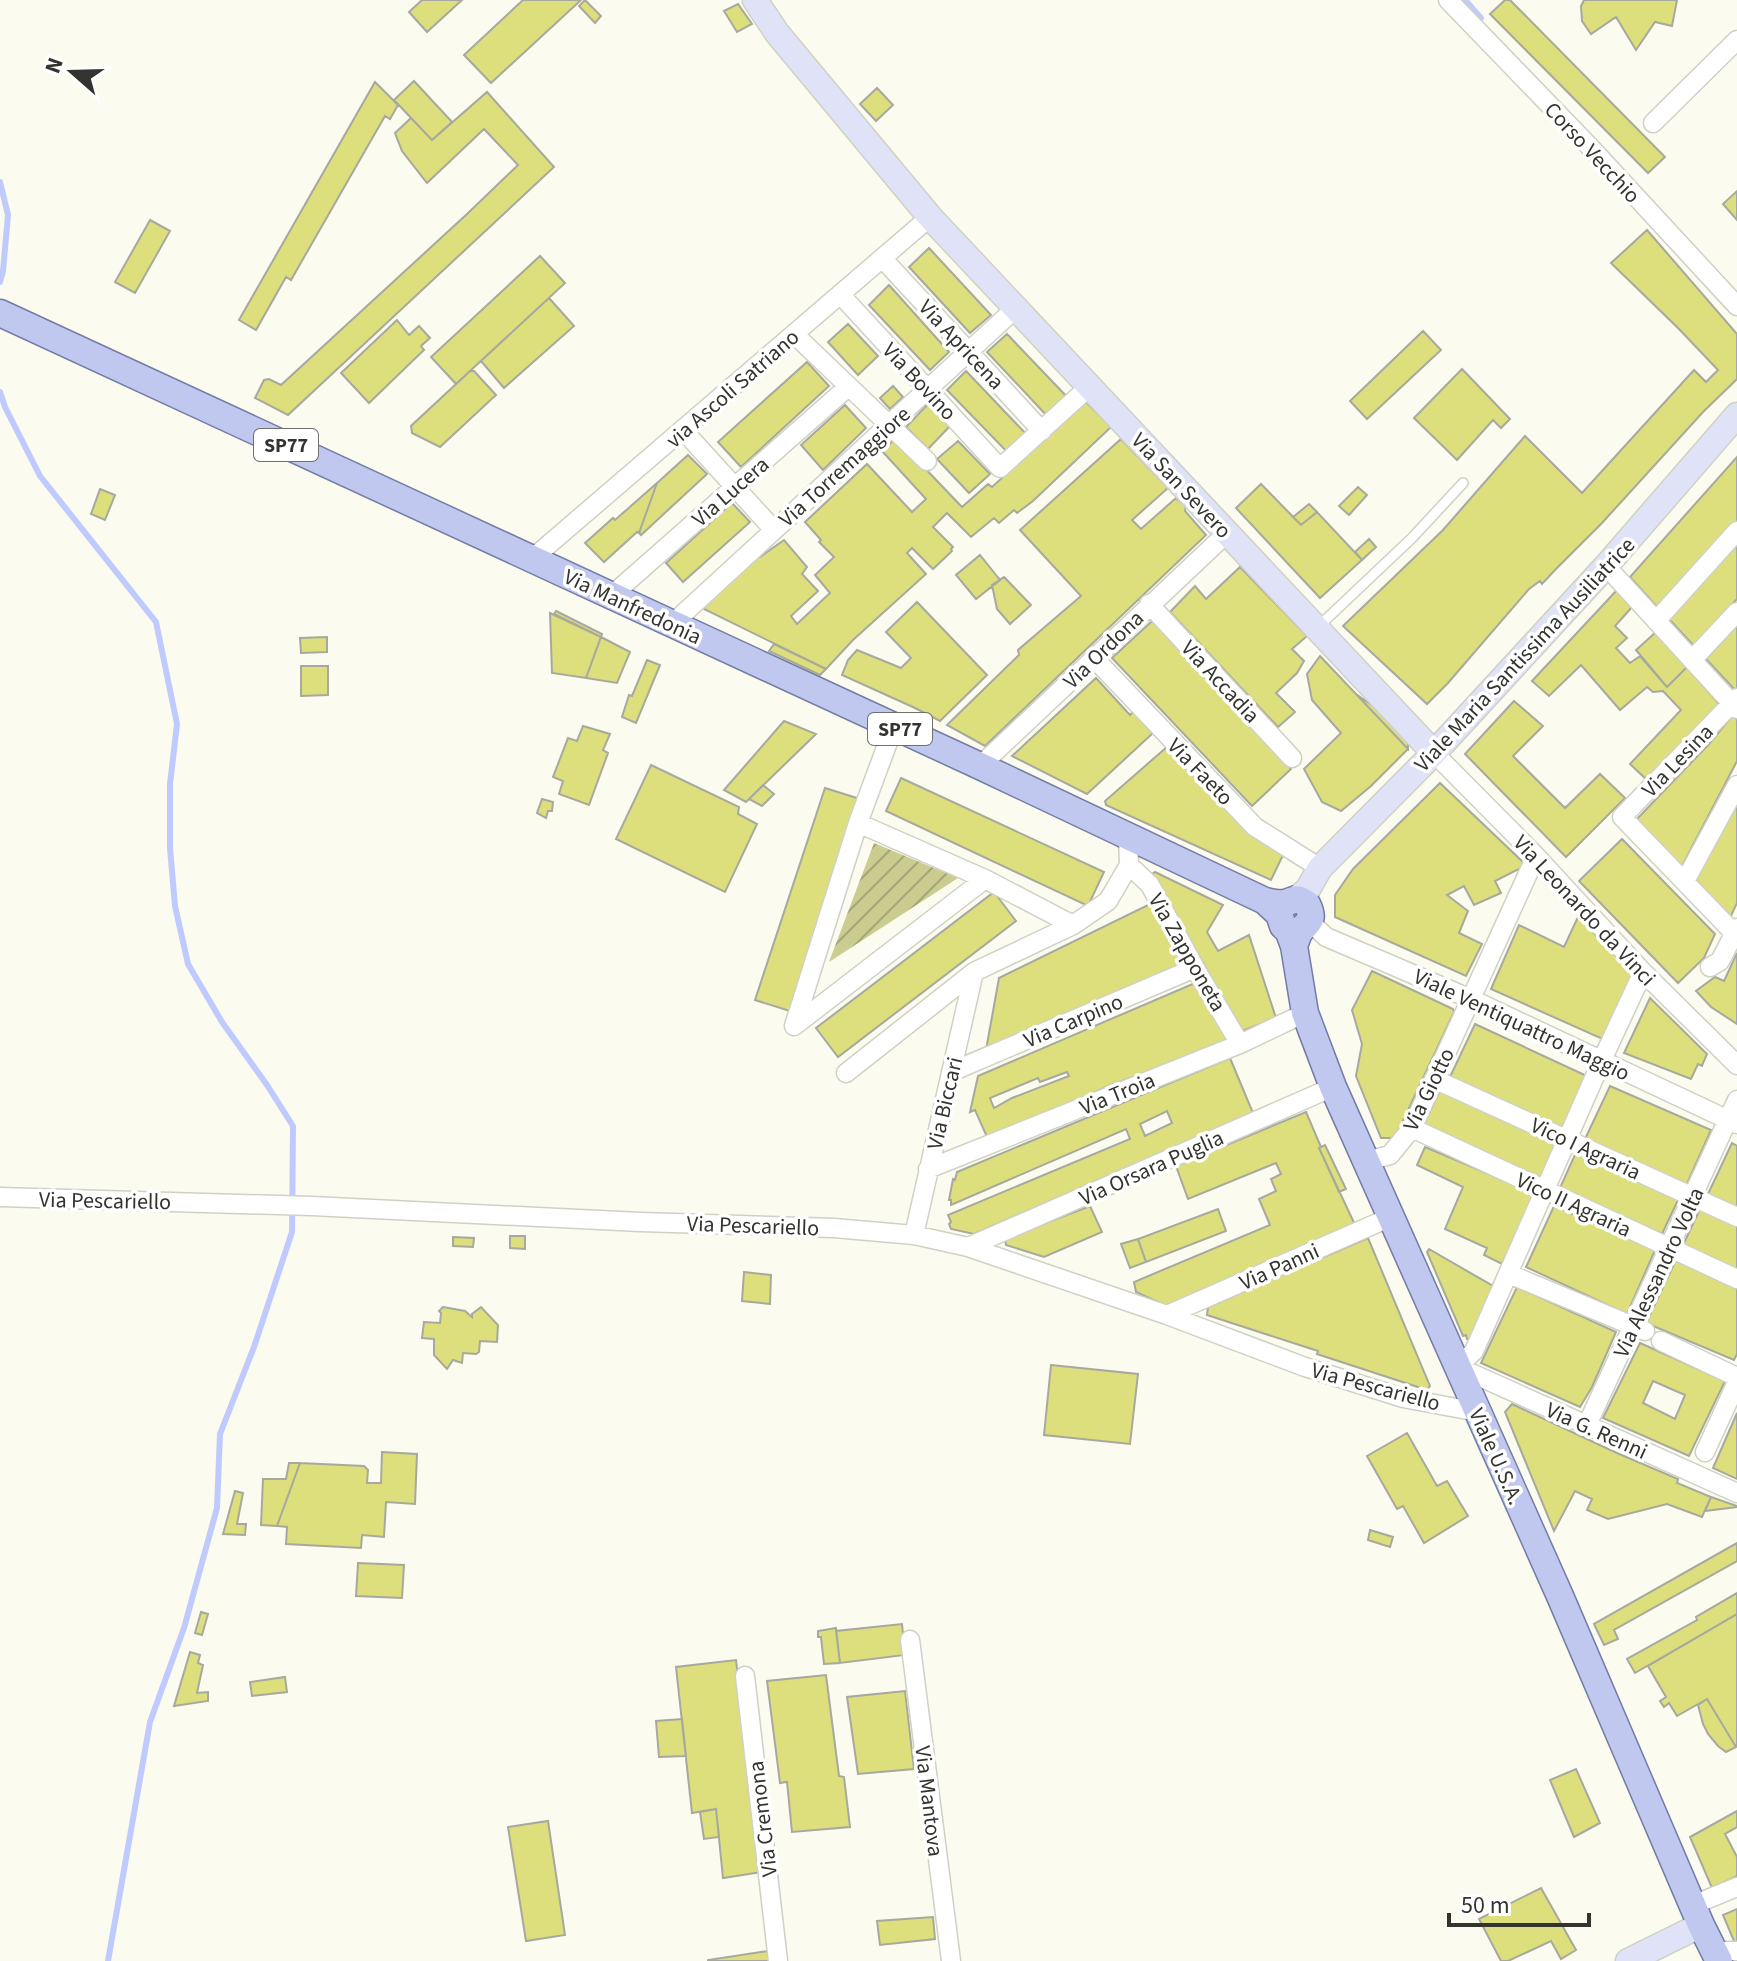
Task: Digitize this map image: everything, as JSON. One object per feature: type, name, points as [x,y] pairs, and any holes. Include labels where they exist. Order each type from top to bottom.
[{"type":"main road","name":"Via Manfredonia","points":[[0,313],[1128,836],[1296,910]]},
{"type":"main road","name":"Viale U.S.A.","points":[[1296,910],[1305,1013],[1333,1087],[1560,1596],[1697,1915],[1724,1955]]},
{"type":"street","name":"Via San Severo","points":[[755,0],[777,33],[930,217],[1434,753]]},
{"type":"street","name":"Corso Vecchio","points":[[1448,0],[1737,306]]},
{"type":"street","points":[[1653,123],[1737,40]]},
{"type":"street","name":"via Ascoli Satriano","points":[[533,558],[930,217]]},
{"type":"street","name":"Via Apricena","points":[[882,258],[1042,431]]},
{"type":"street","name":"Via Bovino","points":[[840,294],[1000,468],[1042,431]]},
{"type":"street","name":"Via Torremaggiore","points":[[671,625],[1016,308]]},
{"type":"street","points":[[794,334],[927,461]]},
{"type":"street","points":[[1042,431],[1090,386]]},
{"type":"street","name":"Via Lucera","points":[[611,596],[848,387]]},
{"type":"street","name":"Viale Maria Santissima Ausiliatrice","points":[[1296,910],[1434,753],[1733,427]]},
{"type":"street","points":[[683,430],[774,530]]},
{"type":"street","points":[[1656,621],[1737,531]]},
{"type":"street","name":"Via Ordona","points":[[980,766],[1227,533]]},
{"type":"street","points":[[1606,566],[1735,703]]},
{"type":"street","name":"Via Accadia","points":[[1149,604],[1292,758]]},
{"type":"street","points":[[1692,660],[1737,612]]},
{"type":"street","name":"Via Faeto","points":[[1094,658],[1255,827],[1296,910]]},
{"type":"street","name":"Via Lesina","points":[[1685,881],[1622,817],[1735,703]]},
{"type":"street","points":[[894,726],[858,823],[794,1026],[985,879]]},
{"type":"street","name":"Via Leonardo da Vinci","points":[[1434,753],[1536,856],[1643,972],[1737,1065]]},
{"type":"street","points":[[1710,967],[1720,961],[1736,930],[1685,881],[1737,785]]},
{"type":"street","points":[[858,823],[985,879],[1073,925]]},
{"type":"street","points":[[846,1073],[974,972],[1073,925],[1108,901],[1129,865],[1128,836]]},
{"type":"street","name":"Via Giotto","points":[[1367,1161],[1390,1155],[1412,1128],[1536,856]]},
{"type":"street","name":"Via Zapponeta","points":[[1129,865],[1150,885],[1240,1044]]},
{"type":"street","name":"Viale Ventiquattro Maggio","points":[[1296,910],[1326,937],[1471,999],[1732,1122]]},
{"type":"street","name":"Via Carpino","points":[[951,1072],[1195,968]]},
{"type":"street","name":"Via Biccari","points":[[914,1235],[974,972]]},
{"type":"street","points":[[1458,1367],[1474,1351],[1643,972]]},
{"type":"street","name":"Via Troia","points":[[928,1169],[1240,1044],[1305,1013]]},
{"type":"street","name":"Vico I Agraria","points":[[1434,1079],[1737,1217]]},
{"type":"street","name":"Via Orsara Puglia","points":[[968,1247],[1333,1087]]},
{"type":"street","name":"Via Alessandro Volta","points":[[1587,1425],[1639,1328],[1668,1247],[1732,1122],[1737,1100]]},
{"type":"street","name":"Vico II Agraria","points":[[1412,1128],[1737,1279]]},
{"type":"street","name":"Via Pescariello","points":[[0,1197],[269,1204],[834,1228],[914,1235],[968,1247],[1167,1315],[1305,1367],[1403,1398],[1478,1412]]},
{"type":"street","name":"Via Panni","points":[[1167,1315],[1391,1217]]},
{"type":"street","points":[[1509,1274],[1639,1328]]},
{"type":"street","points":[[1661,1341],[1737,1380],[1705,1452]]},
{"type":"street","name":"Via G. Renni","points":[[1458,1367],[1737,1493]]},
{"type":"street","name":"Via Mantova","points":[[910,1640],[951,1961]]},
{"type":"street","name":"Via Cremona","points":[[745,1676],[778,1961]]},
{"type":"street","points":[[1628,1961],[1737,1887]]},
{"type":"lane","points":[[1316,628],[1412,538],[1463,483]]},
{"type":"green space","points":[[874,843],[958,878],[829,962]]},
{"type":"building","points":[[422,0],[462,0],[427,32],[409,12]]},
{"type":"building","points":[[523,0],[581,0],[491,83],[464,55]]},
{"type":"building","points":[[585,0],[601,16],[595,23],[579,6]]},
{"type":"building","points":[[1505,0],[1510,0],[1665,157],[1648,173],[1490,14]]},
{"type":"building","points":[[1584,0],[1677,0],[1672,26],[1655,22],[1636,50],[1616,17],[1591,34],[1582,21],[1581,6]]},
{"type":"building","points":[[738,4],[752,24],[737,32],[724,11]]},
{"type":"building","points":[[414,81],[452,122],[432,140],[394,100]]},
{"type":"building","points":[[375,82],[398,105],[390,119],[385,116],[291,280],[286,277],[256,330],[239,320]]},
{"type":"building","points":[[877,88],[893,105],[876,121],[860,104]]},
{"type":"building","points":[[487,92],[554,167],[288,415],[255,398],[264,380],[281,385],[518,165],[484,129],[427,183],[402,151],[395,133],[411,118],[432,140]]},
{"type":"building","points":[[1737,191],[1737,220],[1723,204]]},
{"type":"building","points":[[150,220],[170,231],[135,293],[115,282]]},
{"type":"building","points":[[1647,230],[1737,334],[1737,379],[1542,584],[1540,581],[1529,589],[1427,704],[1343,626],[1443,530],[1525,436],[1582,493],[1694,370],[1706,382],[1718,370],[1611,263]]},
{"type":"building","points":[[929,248],[991,315],[970,333],[909,267]]},
{"type":"building","points":[[540,256],[565,283],[456,384],[431,357]]},
{"type":"building","points":[[889,285],[949,352],[930,370],[869,305]]},
{"type":"building","points":[[549,298],[574,326],[504,388],[481,361]]},
{"type":"building","points":[[397,320],[409,335],[419,326],[430,338],[421,346],[424,350],[369,403],[341,373]]},
{"type":"building","points":[[848,324],[878,356],[858,375],[828,342]]},
{"type":"building","points":[[1423,331],[1441,350],[1367,419],[1350,401]]},
{"type":"building","points":[[1007,334],[1070,400],[1049,418],[987,352]]},
{"type":"building","points":[[807,362],[829,386],[741,467],[718,442]]},
{"type":"building","points":[[1462,369],[1510,419],[1501,428],[1493,420],[1457,460],[1414,418]]},
{"type":"building","points":[[470,371],[474,371],[496,395],[440,447],[412,433],[411,426]]},
{"type":"building","points":[[966,371],[1029,437],[1009,454],[947,390]]},
{"type":"building","points":[[893,386],[903,397],[890,409],[880,398]]},
{"type":"building","points":[[1086,402],[1111,427],[1033,501],[1017,513],[1014,510],[999,523],[994,518],[971,537],[947,513],[933,527],[953,547],[952,551],[933,569],[912,548],[907,553],[926,574],[853,640],[826,669],[700,607],[758,555],[760,557],[784,540],[807,567],[802,574],[818,591],[791,616],[797,624],[830,593],[815,575],[834,557],[805,522],[867,464],[912,512],[926,499],[882,451],[896,438],[962,507],[988,484],[992,487]]},
{"type":"building","points":[[929,403],[951,425],[928,449],[906,427]]},
{"type":"building","points":[[845,405],[866,428],[823,470],[801,445]]},
{"type":"building","points":[[1121,439],[1168,488],[1132,520],[1141,529],[1176,498],[1186,506],[1185,511],[1206,535],[985,746],[947,725],[1019,655],[1018,650],[1081,596],[1020,530]]},
{"type":"building","points":[[958,441],[990,474],[969,493],[937,459]]},
{"type":"building","points":[[688,455],[707,474],[641,535],[639,533],[657,483]]},
{"type":"building","points":[[1737,457],[1737,522],[1658,608],[1630,577]]},
{"type":"building","points":[[657,483],[639,533],[604,562],[585,543]]},
{"type":"building","points":[[1261,484],[1301,525],[1317,512],[1362,560],[1320,598],[1236,508]]},
{"type":"building","points":[[1358,487],[1367,495],[1349,515],[1339,506]]},
{"type":"building","points":[[100,489],[115,495],[105,520],[91,514]]},
{"type":"building","points":[[732,503],[750,522],[683,582],[666,563]]},
{"type":"building","points":[[1309,504],[1317,512],[1301,525],[1293,517]]},
{"type":"building","points":[[1369,539],[1376,547],[1362,560],[1355,552]]},
{"type":"building","points":[[1737,545],[1737,599],[1694,646],[1669,619]]},
{"type":"building","points":[[980,555],[1000,580],[976,599],[956,575]]},
{"type":"building","points":[[1240,567],[1307,636],[1292,649],[1304,661],[1297,673],[1276,693],[1295,712],[1278,727],[1170,612],[1195,586],[1206,599]]},
{"type":"building","points":[[1004,577],[1031,605],[1010,624],[997,609],[992,585]]},
{"type":"building","points":[[1617,590],[1633,606],[1615,626],[1627,638],[1616,648],[1630,663],[1640,656],[1667,687],[1687,667],[1720,705],[1648,781],[1630,764],[1681,710],[1663,691],[1653,692],[1647,687],[1620,710],[1581,665],[1549,696],[1532,681]]},
{"type":"building","points":[[917,602],[987,675],[940,721],[842,675],[848,660],[857,650],[901,668],[911,658],[886,632]]},
{"type":"building","points":[[556,611],[602,634],[601,637],[554,614]]},
{"type":"building","points":[[550,613],[601,637],[586,678],[552,673]]},
{"type":"building","points":[[1152,621],[1291,769],[1252,806],[1112,658]]},
{"type":"building","points":[[1737,625],[1737,688],[1735,690],[1706,659]]},
{"type":"building","points":[[1656,632],[1687,667],[1667,687],[1636,650]]},
{"type":"building","points":[[327,637],[327,652],[301,653],[300,638]]},
{"type":"building","points":[[601,637],[630,652],[617,683],[586,678]]},
{"type":"building","points":[[774,644],[826,669],[820,675],[769,651]]},
{"type":"building","points":[[1320,656],[1408,749],[1341,811],[1322,802],[1304,769],[1341,733],[1312,700],[1307,674]]},
{"type":"building","points":[[647,660],[660,665],[636,723],[622,717],[629,695],[632,696]]},
{"type":"building","points":[[301,666],[328,666],[328,695],[301,696]]},
{"type":"building","points":[[1096,678],[1130,715],[1135,710],[1153,733],[1087,794],[1012,756]]},
{"type":"building","points":[[1356,694],[1387,716],[1408,740],[1408,749]]},
{"type":"building","points":[[1514,701],[1543,726],[1513,756],[1565,808],[1600,774],[1625,798],[1566,857],[1465,754]]},
{"type":"building","points":[[1732,716],[1737,719],[1737,761],[1681,868],[1636,820]]},
{"type":"building","points":[[784,721],[816,734],[746,802],[724,790]]},
{"type":"building","points":[[583,726],[610,734],[603,750],[608,753],[589,805],[559,794],[563,781],[553,777],[568,738],[577,741]]},
{"type":"building","points":[[1168,746],[1285,851],[1271,880],[1106,805],[1105,801]]},
{"type":"building","points":[[651,765],[739,807],[738,814],[757,824],[725,892],[616,839]]},
{"type":"building","points":[[901,778],[1104,872],[1088,906],[886,811]]},
{"type":"building","points":[[1440,783],[1525,864],[1495,881],[1501,893],[1474,905],[1464,886],[1447,895],[1468,911],[1459,933],[1482,944],[1466,976],[1335,917],[1335,895],[1353,869]]},
{"type":"building","points":[[763,785],[774,794],[762,806],[749,799]]},
{"type":"building","points":[[825,788],[860,799],[790,1011],[755,1000]]},
{"type":"building","points":[[1737,798],[1737,903],[1730,918],[1695,880]]},
{"type":"building","points":[[542,799],[553,802],[552,811],[548,811],[546,818],[537,813]]},
{"type":"building","points":[[1622,839],[1715,934],[1704,958],[1678,983],[1579,881]]},
{"type":"building","points":[[1155,872],[1223,905],[1207,932],[1218,951],[1249,935],[1276,1018],[1242,1031],[1152,874]]},
{"type":"building","points":[[994,892],[1016,921],[838,1057],[816,1028]]},
{"type":"building","points":[[1150,904],[1188,967],[986,1050],[999,978]]},
{"type":"building","points":[[1578,917],[1638,978],[1607,1041],[1491,989],[1519,925],[1564,947]]},
{"type":"building","points":[[1737,953],[1737,1024],[1711,1007],[1696,991],[1715,977],[1724,981]]},
{"type":"building","points":[[1372,971],[1454,1012],[1395,1138],[1381,1138],[1356,1076],[1362,1044],[1352,1010]]},
{"type":"building","points":[[1195,983],[1232,1039],[987,1137],[975,1110],[970,1112],[978,1076]],"holes":[[[1067,1072],[1069,1076],[994,1108],[990,1098],[1038,1078],[1040,1082]]]},
{"type":"building","points":[[1650,998],[1707,1054],[1691,1079],[1624,1053]]},
{"type":"building","points":[[1475,1024],[1589,1077],[1565,1130],[1449,1079]]},
{"type":"building","points":[[1230,1058],[1253,1113],[974,1234],[951,1229],[948,1215],[1130,1139],[1126,1129],[951,1205],[949,1200],[957,1172]],"holes":[[[1167,1111],[1172,1123],[1145,1136],[1140,1124]]]},
{"type":"building","points":[[1610,1086],[1711,1130],[1686,1186],[1585,1139]]},
{"type":"building","points":[[1441,1088],[1559,1143],[1542,1178],[1423,1126]]},
{"type":"building","points":[[1306,1112],[1319,1148],[1356,1227],[1171,1308],[1136,1292],[1134,1282],[1270,1225],[1259,1199],[1276,1191],[1271,1179],[1281,1174],[1276,1163],[1188,1199],[1176,1166]]},
{"type":"building","points":[[1732,1143],[1737,1146],[1737,1207],[1708,1194]]},
{"type":"building","points":[[1325,1145],[1346,1189],[1339,1192],[1319,1148]]},
{"type":"building","points":[[1425,1147],[1536,1194],[1502,1264],[1484,1255],[1487,1248],[1445,1229],[1463,1187],[1417,1165]]},
{"type":"building","points":[[1577,1150],[1679,1198],[1662,1234],[1560,1188]]},
{"type":"building","points":[[1090,1206],[1102,1232],[1044,1257],[1006,1245],[1005,1239]]},
{"type":"building","points":[[1554,1206],[1655,1250],[1627,1314],[1526,1267]]},
{"type":"building","points":[[1218,1209],[1226,1231],[1146,1262],[1138,1239]]},
{"type":"building","points":[[1700,1209],[1737,1225],[1737,1270],[1683,1245]]},
{"type":"building","points":[[510,1236],[525,1236],[525,1249],[510,1248]]},
{"type":"building","points":[[453,1237],[474,1238],[473,1247],[453,1246]]},
{"type":"building","points":[[1368,1238],[1430,1386],[1427,1390],[1207,1315],[1208,1307]]},
{"type":"building","points":[[1138,1239],[1146,1262],[1130,1268],[1121,1244]]},
{"type":"building","points":[[1429,1249],[1493,1286],[1470,1339],[1463,1336],[1427,1252]]},
{"type":"building","points":[[1676,1260],[1737,1289],[1737,1354],[1734,1360],[1646,1323]]},
{"type":"building","points":[[744,1272],[771,1275],[770,1304],[742,1301]]},
{"type":"building","points":[[1517,1287],[1616,1332],[1580,1407],[1481,1363]]},
{"type":"building","points":[[443,1307],[465,1311],[472,1317],[481,1307],[498,1325],[497,1342],[480,1341],[479,1352],[463,1353],[462,1363],[453,1360],[447,1369],[434,1355],[434,1339],[422,1338],[424,1322],[440,1323],[439,1311]]},
{"type":"building","points":[[1640,1343],[1725,1381],[1689,1456],[1603,1418]],"holes":[[[1653,1381],[1685,1395],[1675,1419],[1643,1403]]]},
{"type":"building","points":[[1051,1365],[1138,1374],[1130,1444],[1044,1435]]},
{"type":"building","points":[[1512,1404],[1711,1497],[1702,1517],[1667,1504],[1608,1519],[1587,1510],[1592,1499],[1575,1491],[1554,1531],[1505,1412]]},
{"type":"building","points":[[1737,1413],[1737,1479],[1713,1468]]},
{"type":"building","points":[[1407,1433],[1437,1486],[1447,1481],[1468,1516],[1424,1543],[1403,1506],[1397,1509],[1367,1456]]},
{"type":"building","points":[[382,1452],[417,1454],[415,1504],[386,1502],[384,1537],[362,1535],[361,1548],[286,1544],[287,1527],[277,1526],[300,1463],[364,1466],[368,1470],[367,1483],[381,1483]]},
{"type":"building","points":[[289,1463],[300,1463],[277,1526],[261,1525],[263,1479],[286,1479]]},
{"type":"building","points":[[235,1491],[243,1493],[237,1524],[246,1524],[245,1535],[223,1534]]},
{"type":"building","points":[[1711,1497],[1737,1506],[1737,1507],[1705,1511]]},
{"type":"building","points":[[1370,1530],[1393,1537],[1390,1547],[1368,1540]]},
{"type":"building","points":[[1737,1543],[1737,1561],[1614,1630],[1618,1639],[1604,1645],[1594,1624]]},
{"type":"building","points":[[358,1563],[404,1565],[402,1598],[356,1596]]},
{"type":"building","points":[[1737,1593],[1737,1614],[1635,1673],[1627,1659],[1697,1620],[1696,1617]]},
{"type":"building","points":[[201,1612],[208,1614],[202,1635],[195,1633]]},
{"type":"building","points":[[1737,1614],[1736,1747],[1707,1699],[1677,1716],[1669,1703],[1664,1707],[1660,1701],[1666,1697],[1648,1666]]},
{"type":"building","points":[[902,1624],[905,1655],[840,1663],[836,1631]]},
{"type":"building","points":[[836,1628],[840,1663],[824,1664],[818,1631]]},
{"type":"building","points":[[190,1652],[200,1655],[198,1663],[203,1665],[197,1693],[208,1692],[208,1701],[174,1706]]},
{"type":"building","points":[[736,1660],[762,1872],[723,1878],[716,1809],[692,1813],[676,1667]]},
{"type":"building","points":[[826,1675],[839,1776],[844,1777],[850,1827],[792,1832],[787,1782],[780,1783],[767,1681]]},
{"type":"building","points":[[285,1677],[287,1692],[252,1696],[250,1682]]},
{"type":"building","points":[[905,1691],[914,1769],[858,1774],[847,1697]]},
{"type":"building","points":[[1707,1699],[1736,1747],[1726,1752],[1708,1734],[1703,1724],[1698,1705]]},
{"type":"building","points":[[682,1719],[686,1756],[659,1757],[656,1721]]},
{"type":"building","points":[[1576,1769],[1600,1823],[1574,1837],[1550,1780]]},
{"type":"building","points":[[716,1809],[719,1837],[704,1839],[700,1812]]},
{"type":"building","points":[[1737,1811],[1737,1827],[1725,1834],[1737,1857],[1737,1876],[1712,1888],[1690,1837]]},
{"type":"building","points":[[548,1821],[565,1935],[526,1941],[508,1827]]},
{"type":"building","points":[[1541,1888],[1576,1950],[1561,1959],[1551,1941],[1508,1961],[1501,1961],[1479,1919]]},
{"type":"building","points":[[1737,1909],[1737,1948],[1723,1915]]},
{"type":"building","points":[[933,1917],[935,1939],[880,1945],[877,1921]]},
{"type":"building","points":[[768,1951],[770,1961],[708,1961],[708,1960]]},
{"type":"waterway","points":[[1465,0],[1481,18]]},
{"type":"waterway","points":[[0,182],[8,215],[0,282]]},
{"type":"waterway","points":[[0,392],[40,476],[156,622],[177,724],[170,784],[170,848],[175,906],[188,964],[222,1022],[293,1126],[292,1232],[254,1347],[220,1434],[217,1508],[184,1628],[150,1722],[108,1961]]}]
